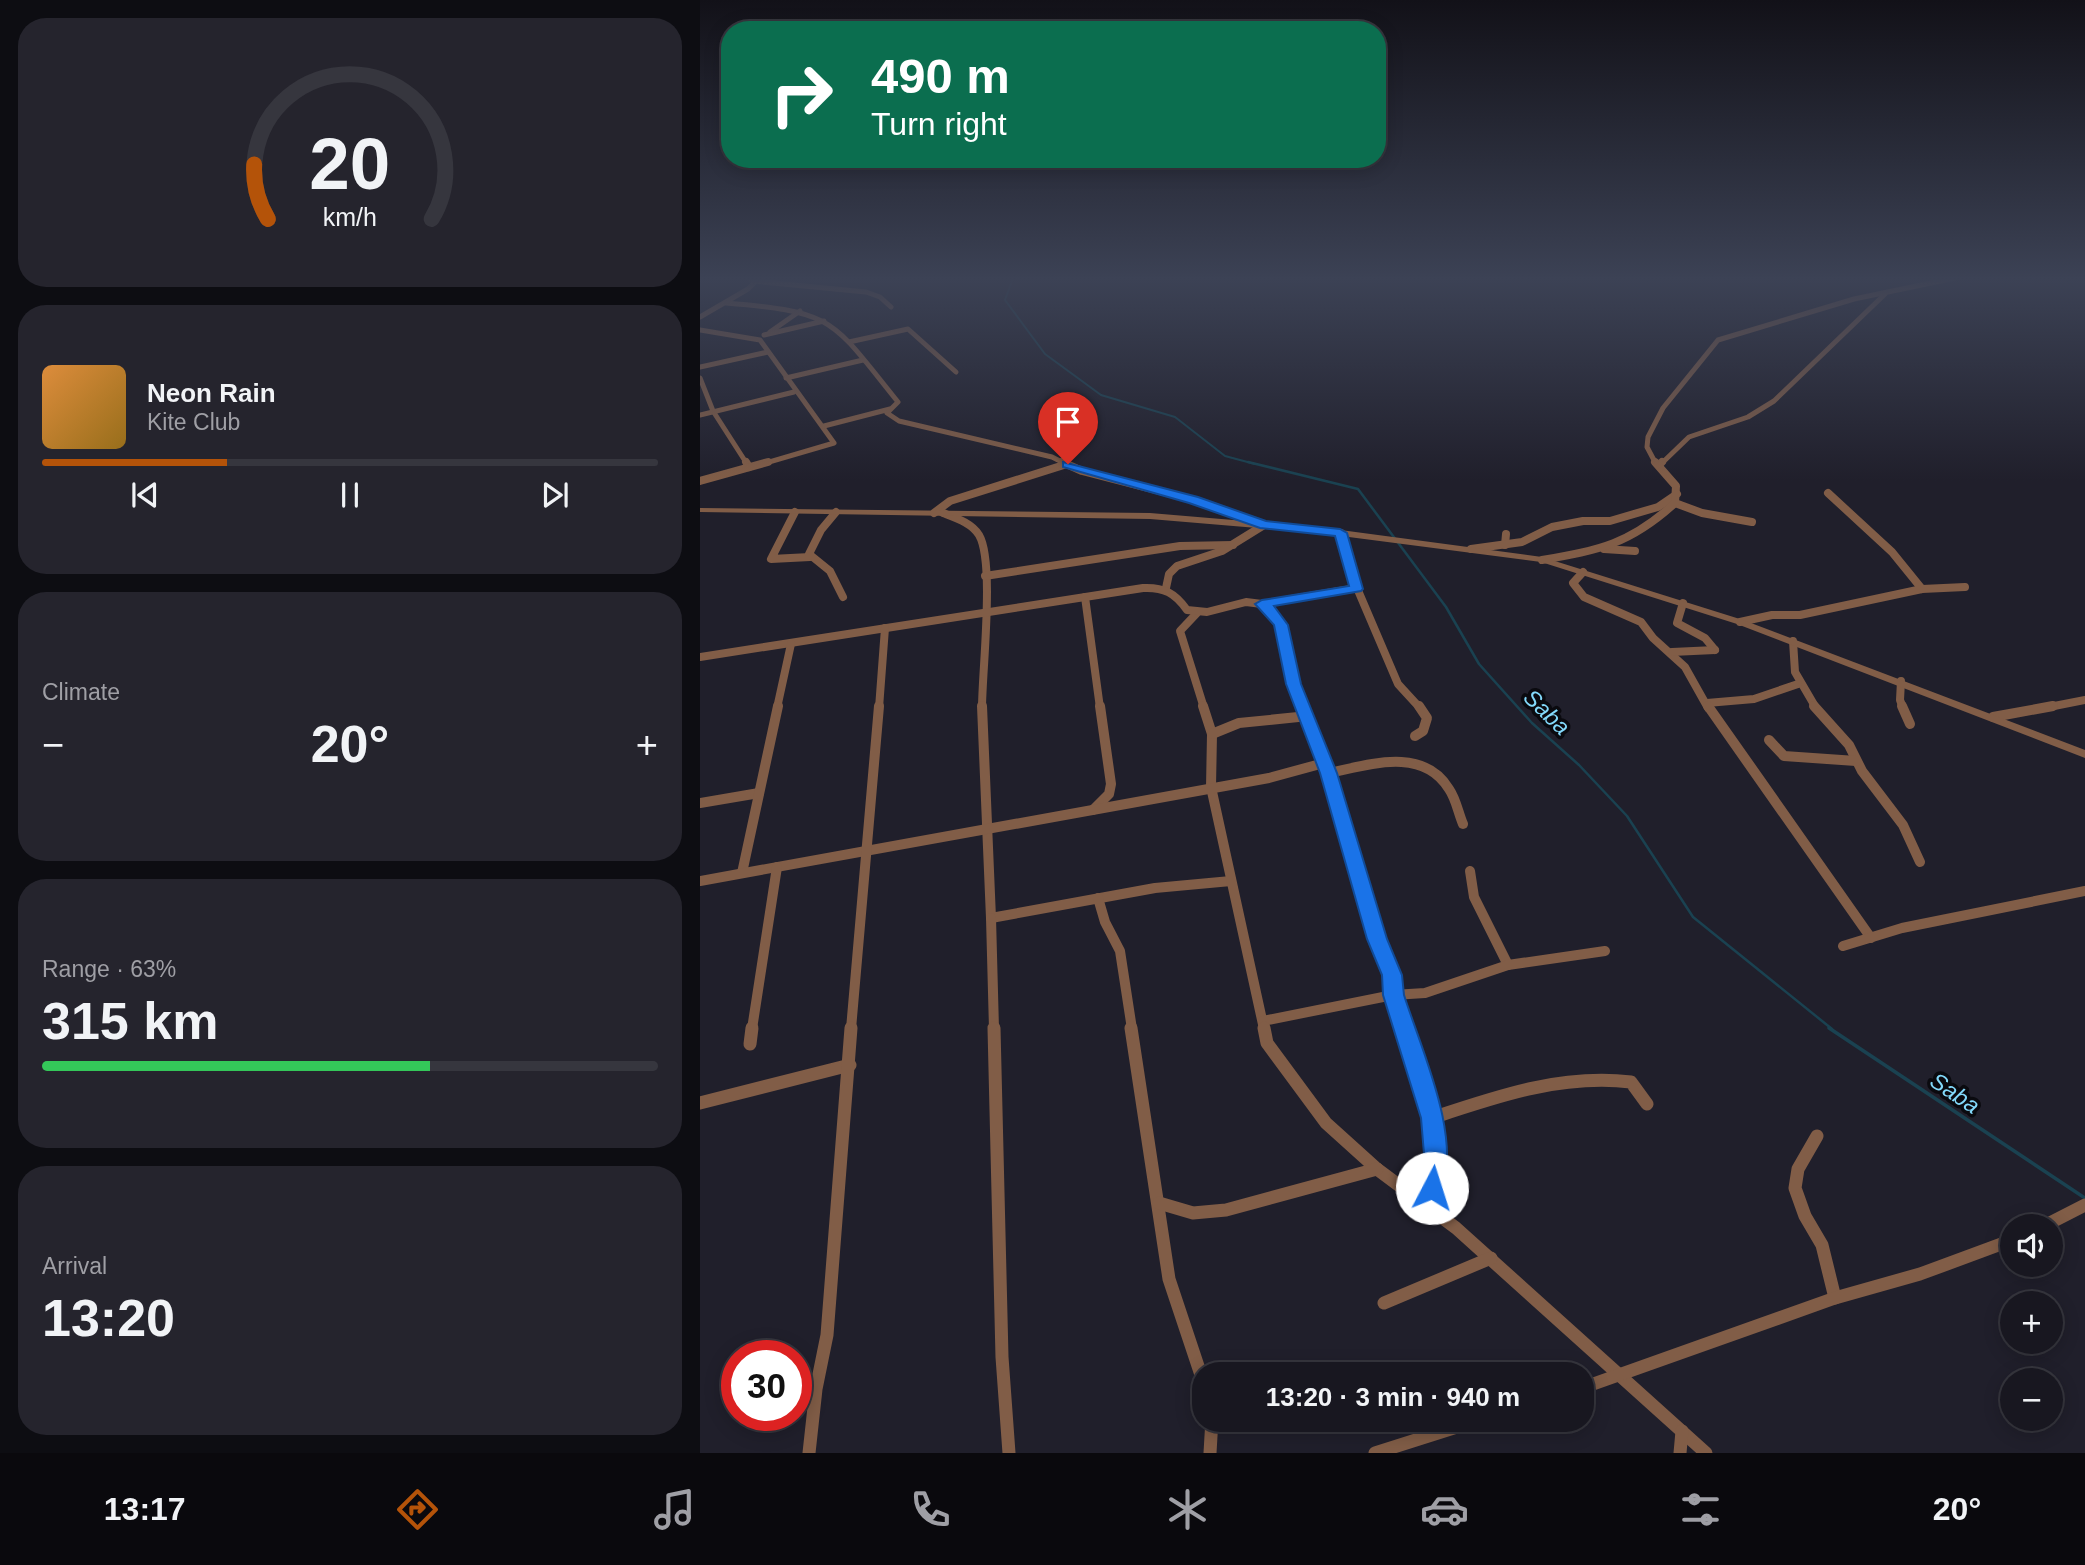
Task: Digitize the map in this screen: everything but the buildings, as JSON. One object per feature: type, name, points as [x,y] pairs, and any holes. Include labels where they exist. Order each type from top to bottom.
[{"type":"street","points":[[700,481],[832,445],[834,441],[794,392],[765,346]]},
{"type":"street","points":[[852,346],[898,402],[887,413],[899,421],[1052,457],[1194,500],[1264,525]]},
{"type":"street","points":[[927,346],[956,372]]},
{"type":"street","points":[[1604,548],[1659,519],[1675,503],[1676,486],[1647,446],[1650,430],[1666,404],[1713,346]]},
{"type":"street","points":[[1659,465],[1689,436],[1748,417],[1774,401],[1831,346]]},
{"type":"street","points":[[700,367],[768,352]]},
{"type":"street","points":[[786,378],[863,360]]},
{"type":"street","points":[[700,378],[713,411],[749,467]]},
{"type":"street","points":[[700,415],[794,392]]},
{"type":"street","points":[[824,426],[892,408]]},
{"type":"street","points":[[938,513],[950,501],[1068,464]]},
{"type":"street","points":[[1828,493],[1892,552],[1922,589]]},
{"type":"street","points":[[1471,549],[1522,542],[1560,525],[1585,520],[1608,522],[1635,515],[1658,507],[1677,494]]},
{"type":"street","points":[[1675,503],[1702,513],[1752,522]]},
{"type":"street","points":[[700,510],[1119,515],[1340,533],[1542,560],[1740,622],[2085,754]]},
{"type":"street","points":[[795,512],[771,559],[810,556],[830,571],[843,597]]},
{"type":"street","points":[[810,556],[810,549],[821,530],[836,512]]},
{"type":"street","points":[[938,513],[959,520],[979,535],[985,576],[985,830],[991,918],[1002,1357],[1009,1453]]},
{"type":"street","points":[[1166,588],[1169,574],[1177,566],[1233,545],[1264,525]]},
{"type":"street","points":[[1340,533],[1357,589],[1398,684],[1427,718],[1423,731],[1415,736]]},
{"type":"street","points":[[1505,545],[1506,534]]},
{"type":"street","points":[[985,576],[1180,546],[1233,545]]},
{"type":"street","points":[[1542,560],[1604,548],[1635,551]]},
{"type":"street","points":[[1583,572],[1573,583],[1584,597],[1636,619],[1653,638],[1672,652],[1707,703],[1709,712],[1871,938]]},
{"type":"street","points":[[1740,622],[1772,615],[1800,615],[1922,589],[1965,587]]},
{"type":"street","points":[[700,657],[1143,588],[1166,588],[1177,595],[1187,610],[1197,613],[1245,602],[1262,604],[1357,589]]},
{"type":"street","points":[[1085,597],[1111,784],[1109,794],[1092,811]]},
{"type":"street","points":[[1672,652],[1715,649],[1705,638],[1676,623],[1683,603]]},
{"type":"street","points":[[1262,604],[1272,611],[1281,625],[1293,684],[1308,716],[1326,768],[1377,939],[1392,975],[1394,995],[1432,1118],[1436,1166],[1428,1209]]},
{"type":"street","points":[[1197,613],[1180,631],[1212,734],[1211,787],[1267,1044],[1319,1114],[1377,1169],[1456,1228],[1491,1258],[1706,1453]]},
{"type":"street","points":[[809,1453],[816,1389],[827,1335],[850,1066],[853,986],[869,851],[885,628]]},
{"type":"street","points":[[1793,641],[1793,669],[1798,684],[1822,717],[1846,740],[1856,761],[1913,840],[1920,862]]},
{"type":"street","points":[[742,873],[791,643]]},
{"type":"street","points":[[1900,681],[1903,687],[1900,700],[1910,724]]},
{"type":"street","points":[[1707,703],[1744,700],[1788,690],[1798,684]]},
{"type":"street","points":[[1993,717],[2085,700]]},
{"type":"street","points":[[1212,734],[1239,723],[1308,716]]},
{"type":"street","points":[[1769,740],[1777,752],[1784,756],[1856,761]]},
{"type":"street","points":[[700,881],[1211,787],[1326,768],[1398,760],[1414,761],[1429,769],[1446,784],[1462,824]]},
{"type":"street","points":[[700,803],[759,793]]},
{"type":"street","points":[[750,1044],[777,867]]},
{"type":"street","points":[[1471,871],[1474,897],[1508,965]]},
{"type":"street","points":[[991,918],[1181,884],[1231,881]]},
{"type":"street","points":[[1843,946],[1921,924],[2018,909],[2085,891]]},
{"type":"street","points":[[1098,898],[1105,922],[1120,951],[1169,1279],[1197,1362]]},
{"type":"street","points":[[1263,1021],[1394,995],[1425,993],[1508,965],[1605,951]]},
{"type":"street","points":[[700,1103],[850,1066]]},
{"type":"street","points":[[1432,1118],[1504,1095],[1574,1079],[1631,1082],[1642,1093],[1647,1104]]},
{"type":"street","points":[[1817,1136],[1798,1169],[1795,1188],[1805,1216],[1822,1245],[1835,1298]]},
{"type":"street","points":[[1159,1203],[1194,1213],[1226,1210],[1377,1169]]},
{"type":"street","points":[[2063,1216],[2085,1205]]},
{"type":"street","points":[[1594,1383],[1835,1298],[1920,1274],[2000,1244]]},
{"type":"street","points":[[1384,1303],[1415,1287],[1491,1258]]},
{"type":"street","points":[[1679,1453],[1682,1431]]},
{"type":"street","points":[[1210,1453],[1211,1432]]},
{"type":"street","points":[[1375,1453],[1441,1432]]},
{"type":"waterway","name":"Saba","points":[[1039,346],[1045,354],[1101,395],[1175,417],[1225,456],[1255,464]]},
{"type":"waterway","name":"Saba","points":[[1248,462],[1358,489],[1446,607],[1479,664],[1532,723],[1579,765],[1627,816],[1693,917],[1832,1029]]},
{"type":"waterway","name":"Saba","points":[[1829,1028],[2085,1198]]},
{"type":"route","points":[[1068,464],[1082,471],[1194,500],[1264,525],[1340,533],[1357,589],[1262,604],[1272,611],[1281,625],[1287,643],[1293,684],[1329,773],[1377,939],[1392,975],[1394,995],[1432,1118],[1436,1166],[1432,1188]]}]
